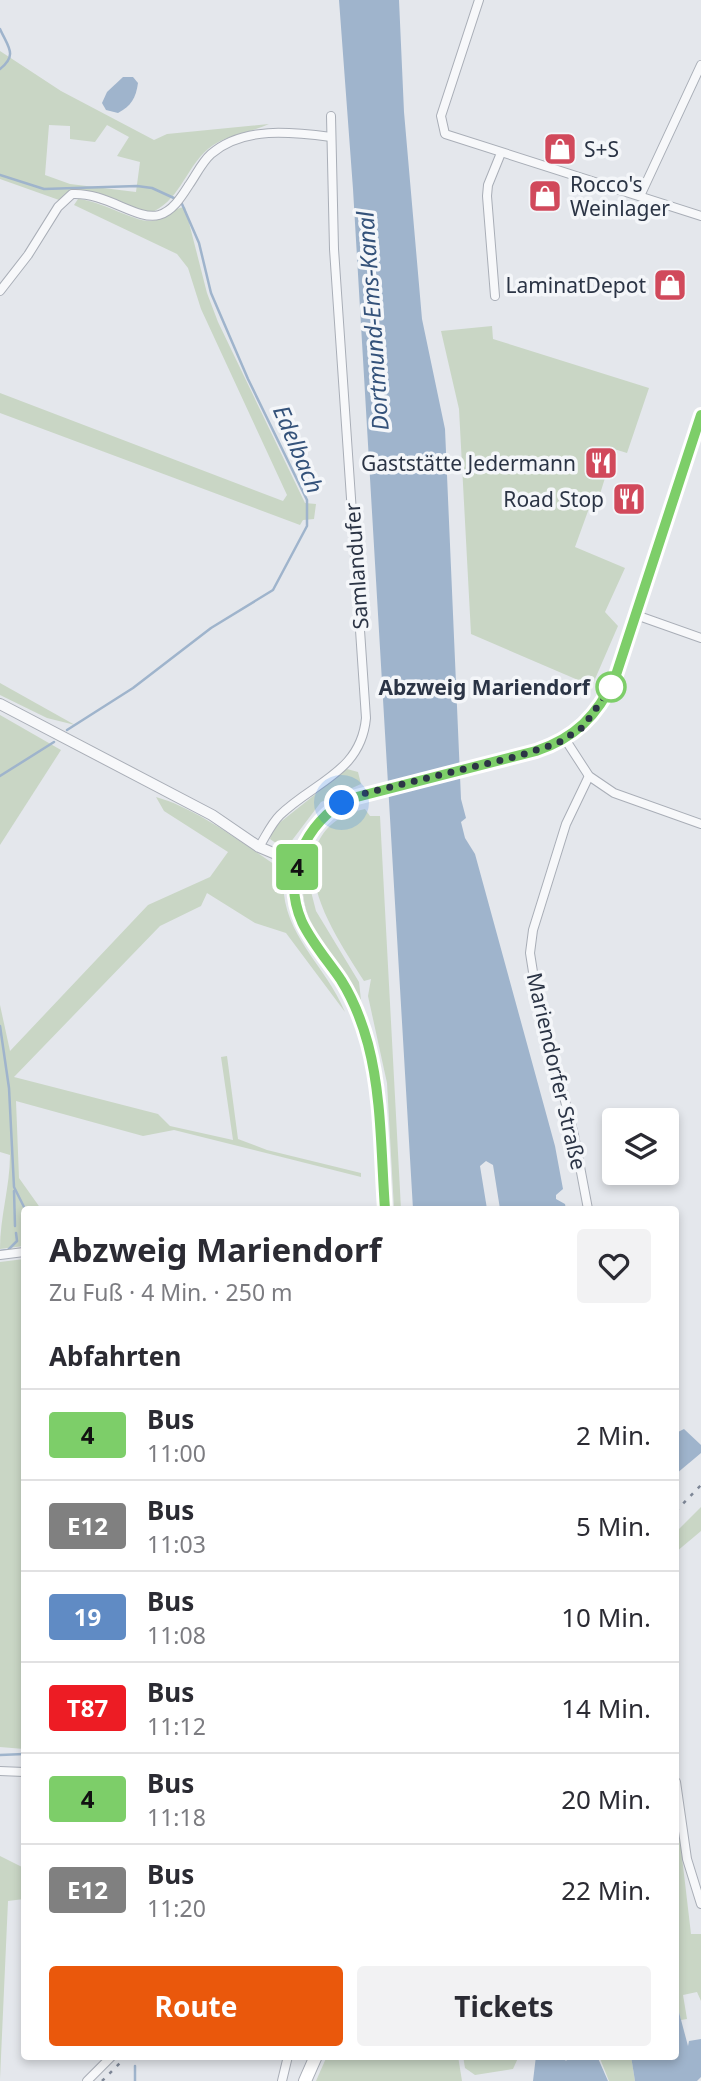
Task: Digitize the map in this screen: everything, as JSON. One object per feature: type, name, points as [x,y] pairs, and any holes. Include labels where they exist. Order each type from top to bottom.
[{"type":"main road","points":[[385,1206],[376,1086],[369,1045],[343,983],[303,922],[296,895],[298,863],[309,835],[324,815],[349,799],[536,751],[565,739],[583,727],[607,695],[701,415]]},
{"type":"main road","points":[[305,2081],[314,2060]]},
{"type":"street","points":[[479,0],[440,122],[445,134],[701,216]]},
{"type":"street","points":[[640,196],[701,65]]},
{"type":"street","name":"Samlandufer","points":[[259,847],[282,814],[345,766],[360,747],[365,726],[334,249],[331,116]]},
{"type":"street","points":[[0,291],[28,255],[58,207],[72,194],[98,195],[147,217],[163,214],[177,203],[210,155],[232,141],[294,133],[331,137]]},
{"type":"street","points":[[495,296],[487,196],[488,185],[501,153]]},
{"type":"street","points":[[636,615],[701,638]]},
{"type":"street","points":[[0,704],[212,816],[259,847],[298,863]]},
{"type":"street","points":[[565,739],[589,776],[614,793],[701,824]]},
{"type":"street","name":"Mariendorfer Straße","points":[[587,1206],[574,1135],[536,991],[530,953],[533,930],[566,824],[589,776]]},
{"type":"street","points":[[0,1255],[21,1252]]},
{"type":"street","points":[[0,1771],[21,1772]]},
{"type":"street","points":[[679,1803],[687,1859],[701,1900]]},
{"type":"street","points":[[87,2081],[108,2060]]},
{"type":"street","points":[[282,2081],[287,2060]]},
{"type":"green space","points":[[0,51],[61,91],[154,140],[167,134],[269,124],[214,144],[200,157],[168,202],[148,214],[92,192],[70,194],[59,200],[0,179]],"holes":[[[49,125],[70,126],[70,139],[95,142],[107,125],[129,137],[117,156],[140,162],[136,192],[70,184],[45,175]]]},
{"type":"green space","points":[[78,199],[151,221],[185,207],[207,293],[218,322],[305,503],[316,504],[314,519],[303,520],[300,525],[0,413],[0,393],[283,501],[287,495],[201,309],[188,268],[177,254],[74,205]]},
{"type":"green space","points":[[492,326],[493,339],[649,388],[627,453],[614,449],[600,494],[592,500],[575,547],[625,568],[605,612],[618,626],[592,686],[471,634],[459,409],[441,331]]},
{"type":"green space","points":[[0,683],[75,725],[47,718],[0,695]]},
{"type":"green space","points":[[0,715],[61,750],[0,845]]},
{"type":"green space","points":[[347,769],[358,772],[361,784],[321,802],[290,843],[280,846],[270,839],[273,828]]},
{"type":"green space","points":[[156,797],[205,819],[284,871],[284,892],[295,929],[345,1012],[286,933],[255,923],[207,893],[201,906],[160,926],[14,1077],[158,1114],[170,1126],[233,1140],[221,1057],[227,1056],[238,1139],[267,1150],[361,1173],[361,1177],[174,1130],[143,1136],[16,1101],[19,1178],[39,1206],[21,1206],[21,1246],[0,1249],[10,1155],[0,1152],[0,1005],[10,1051],[148,905],[210,877],[228,852],[164,811]]},
{"type":"green space","points":[[365,809],[370,816],[380,816],[401,1206],[394,1206],[387,1083],[368,996],[371,979],[364,981],[329,922],[319,899],[314,876],[314,854],[322,835],[342,816]]},
{"type":"green space","points":[[305,868],[316,911],[359,982],[361,1000],[328,955],[310,922],[303,887]]},
{"type":"green space","points":[[21,1259],[21,1749],[0,1747],[0,1262]]},
{"type":"green space","points":[[701,1507],[701,1531],[679,1549],[679,1529]]},
{"type":"green space","points":[[679,1832],[691,1934],[701,1934],[701,2001],[697,1992],[683,1995],[687,2019],[681,2020]]},
{"type":"green space","points":[[0,1856],[21,1866],[21,1899],[8,1901],[0,2079]]},
{"type":"green space","points":[[325,2060],[459,2060],[462,2081],[316,2081]]},
{"type":"green space","points":[[464,2060],[517,2060],[513,2069],[475,2075],[465,2068]]},
{"type":"green space","points":[[601,2060],[632,2060],[635,2081],[609,2081]]},
{"type":"water","name":"Dortmund-Ems-Kanal","points":[[339,0],[399,0],[404,112],[422,319],[445,429],[461,799],[466,818],[461,822],[465,838],[475,854],[555,1146],[563,1189],[556,1195],[556,1199],[565,1206],[500,1206],[493,1165],[486,1161],[480,1166],[487,1206],[413,1206],[353,189]]},
{"type":"water","points":[[123,77],[133,77],[138,83],[134,97],[130,104],[118,113],[106,110],[102,103],[107,92]]},
{"type":"water","points":[[684,1429],[701,1445],[701,1453],[679,1471],[679,1432]]},
{"type":"water","points":[[679,2012],[688,2046],[689,2041],[701,2039],[701,2077],[697,2081],[635,2081],[632,2060],[679,2060]]},
{"type":"water","points":[[536,2060],[599,2060],[608,2081],[533,2081]]},
{"type":"waterway","name":"Edelbach","points":[[0,29],[10,50],[9,59],[0,69]]},
{"type":"waterway","name":"Edelbach","points":[[0,175],[44,189],[137,186],[152,188],[176,199]]},
{"type":"waterway","name":"Edelbach","points":[[67,730],[133,688],[211,628],[273,590],[307,526],[307,500],[248,379],[211,293],[199,243],[182,204]]},
{"type":"waterway","name":"Edelbach","points":[[0,776],[54,742]]},
{"type":"waterway","name":"Edelbach","points":[[0,1026],[9,1088],[14,1187],[24,1206]]},
{"type":"waterway","points":[[14,1191],[15,1226]]},
{"type":"waterway","points":[[0,1251],[8,1250],[17,1241],[16,1233]]},
{"type":"waterway","points":[[0,1755],[21,1754]]},
{"type":"waterway","name":"Edelbach","points":[[135,2066],[135,2081]]},
{"type":"railway","points":[[679,1508],[701,1485]]},
{"type":"railway","points":[[102,2081],[123,2060]]},
{"type":"bus line","name":"4","points":[[385,1206],[376,1086],[369,1045],[343,983],[306,929],[297,906],[296,873],[304,844],[324,815],[349,799],[536,751],[565,739],[583,727],[595,714],[615,678],[701,415]]},
{"type":"place","name":"S+S","points":[[560,149]]},
{"type":"place","name":"Rocco's Weinlager","points":[[545,196]]},
{"type":"place","name":"LaminatDepot","points":[[670,285]]},
{"type":"place","name":"Gaststätte Jedermann","points":[[601,463]]},
{"type":"place","name":"Road Stop","points":[[629,499]]},
{"type":"place","name":"Abzweig Mariendorf","points":[[611,687]]},
{"type":"route","points":[[342,803],[366,793],[549,747],[583,727],[595,714],[611,687]]}]
